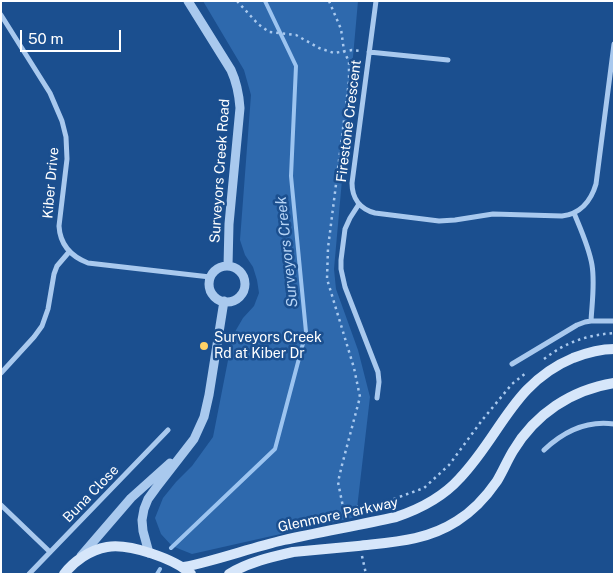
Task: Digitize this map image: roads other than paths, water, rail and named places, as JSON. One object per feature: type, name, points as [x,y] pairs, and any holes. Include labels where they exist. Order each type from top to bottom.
[{"type":"main road","name":"Glenmore Parkway","points":[[188,571],[214,560],[250,549],[410,513],[435,499],[459,480],[516,402],[539,379],[556,367],[578,356],[614,349]]},
{"type":"main road","name":"Glenmore Parkway","points":[[229,574],[244,566],[293,552],[404,541],[444,529],[478,505],[496,481],[520,440],[539,418],[553,406],[576,394],[614,383]]},
{"type":"main road","points":[[64,574],[77,560],[94,551],[108,547],[127,548],[168,559],[188,571]]},
{"type":"street","name":"Surveyors Creek Road","points":[[188,1],[231,70],[239,93],[240,108],[229,224],[228,266]]},
{"type":"street","name":"Firestone Crescent","points":[[359,204],[353,195],[352,183],[376,1]]},
{"type":"street","name":"Kiber Drive","points":[[1,15],[50,92],[62,121],[66,137],[67,159],[59,226],[62,241],[69,252]]},
{"type":"street","points":[[377,398],[379,382],[377,367],[345,287],[341,269],[347,222],[359,204],[366,210],[375,213],[439,221],[493,214],[562,216],[574,213],[590,200],[596,184],[614,44]]},
{"type":"street","points":[[370,52],[448,60]]},
{"type":"street","points":[[574,213],[592,265],[591,321]]},
{"type":"street","points":[[1,373],[34,338],[42,326],[48,309],[54,274],[57,266],[69,252],[78,259],[88,263],[210,277]]},
{"type":"street","points":[[228,266],[234,267],[242,274],[244,280],[240,296],[235,300],[219,300],[211,292],[210,277],[217,269],[228,266]]},
{"type":"street","points":[[148,553],[142,520],[144,509],[148,498],[194,439],[200,428],[207,408],[224,301]]},
{"type":"street","points":[[512,364],[577,325],[591,321],[614,321]]},
{"type":"street","points":[[544,450],[561,435],[579,427],[593,424],[614,424]]},
{"type":"street","name":"Buna Close","points":[[29,574],[168,430]]},
{"type":"street","points":[[77,560],[131,498],[187,448]]},
{"type":"street","points":[[1,505],[50,552]]},
{"type":"waterway","name":"Surveyors Creek","points":[[171,548],[275,449],[306,332],[291,176],[296,66],[265,1]]},
{"type":"waterway","name":"Surveyors Creek","points":[[157,574],[160,569]]},
{"type":"place","name":"Surveyors Creek Rd at Kiber Dr","points":[[204,346]]}]
